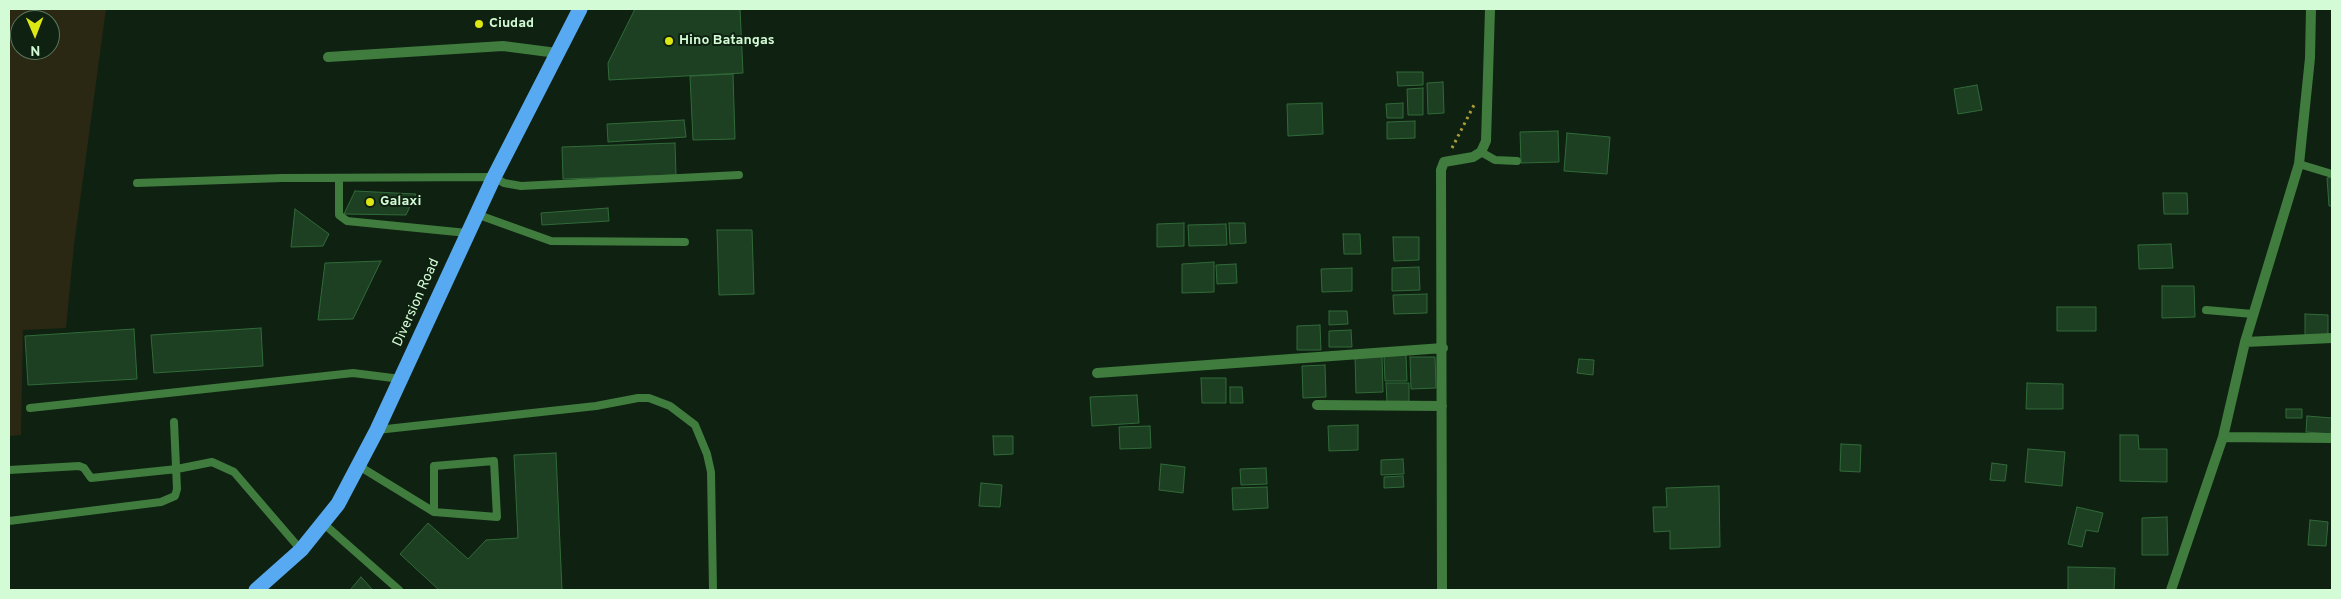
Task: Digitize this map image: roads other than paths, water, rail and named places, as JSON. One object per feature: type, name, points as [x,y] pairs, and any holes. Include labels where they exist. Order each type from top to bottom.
[{"type":"highway","name":"Diversion Road","points":[[256,590],[301,550],[324,524],[338,504],[377,430],[494,177],[580,9]]},
{"type":"street","points":[[1442,590],[1443,348],[1440,170],[1444,162],[1473,157],[1481,152],[1486,141],[1490,9]]},
{"type":"street","points":[[2171,590],[2223,437],[2245,342],[2299,164],[2310,58],[2311,9]]},
{"type":"street","points":[[328,57],[504,46],[557,53]]},
{"type":"street","points":[[2245,342],[2332,338]]},
{"type":"street","points":[[1097,373],[1443,348]]},
{"type":"street","points":[[1317,405],[1442,406]]},
{"type":"street","points":[[2223,437],[2332,438]]},
{"type":"lane","points":[[1481,152],[1495,160],[1518,161]]},
{"type":"lane","points":[[2299,164],[2332,174]]},
{"type":"lane","points":[[137,183],[282,178],[339,180],[494,177],[504,183],[521,186],[739,175]]},
{"type":"lane","points":[[339,180],[339,215],[347,221],[467,234]]},
{"type":"lane","points":[[476,214],[551,241],[685,242]]},
{"type":"lane","points":[[2206,310],[2254,314]]},
{"type":"lane","points":[[30,408],[353,373],[401,379]]},
{"type":"lane","points":[[377,430],[596,406],[638,398],[649,398],[670,406],[695,425],[707,454],[711,472],[713,590]]},
{"type":"lane","points":[[9,521],[160,502],[175,496],[177,469],[174,422]]},
{"type":"lane","points":[[358,466],[434,512],[497,517],[494,461],[434,466],[434,512]]},
{"type":"lane","points":[[9,470],[78,466],[84,468],[91,478],[177,469],[212,462],[234,472],[301,550]]},
{"type":"lane","points":[[324,524],[399,590]]},
{"type":"place","name":"Ciudad","points":[[479,24]]},
{"type":"place","name":"Hino Batangas","points":[[669,41]]},
{"type":"place","name":"Galaxi","points":[[370,202]]}]
